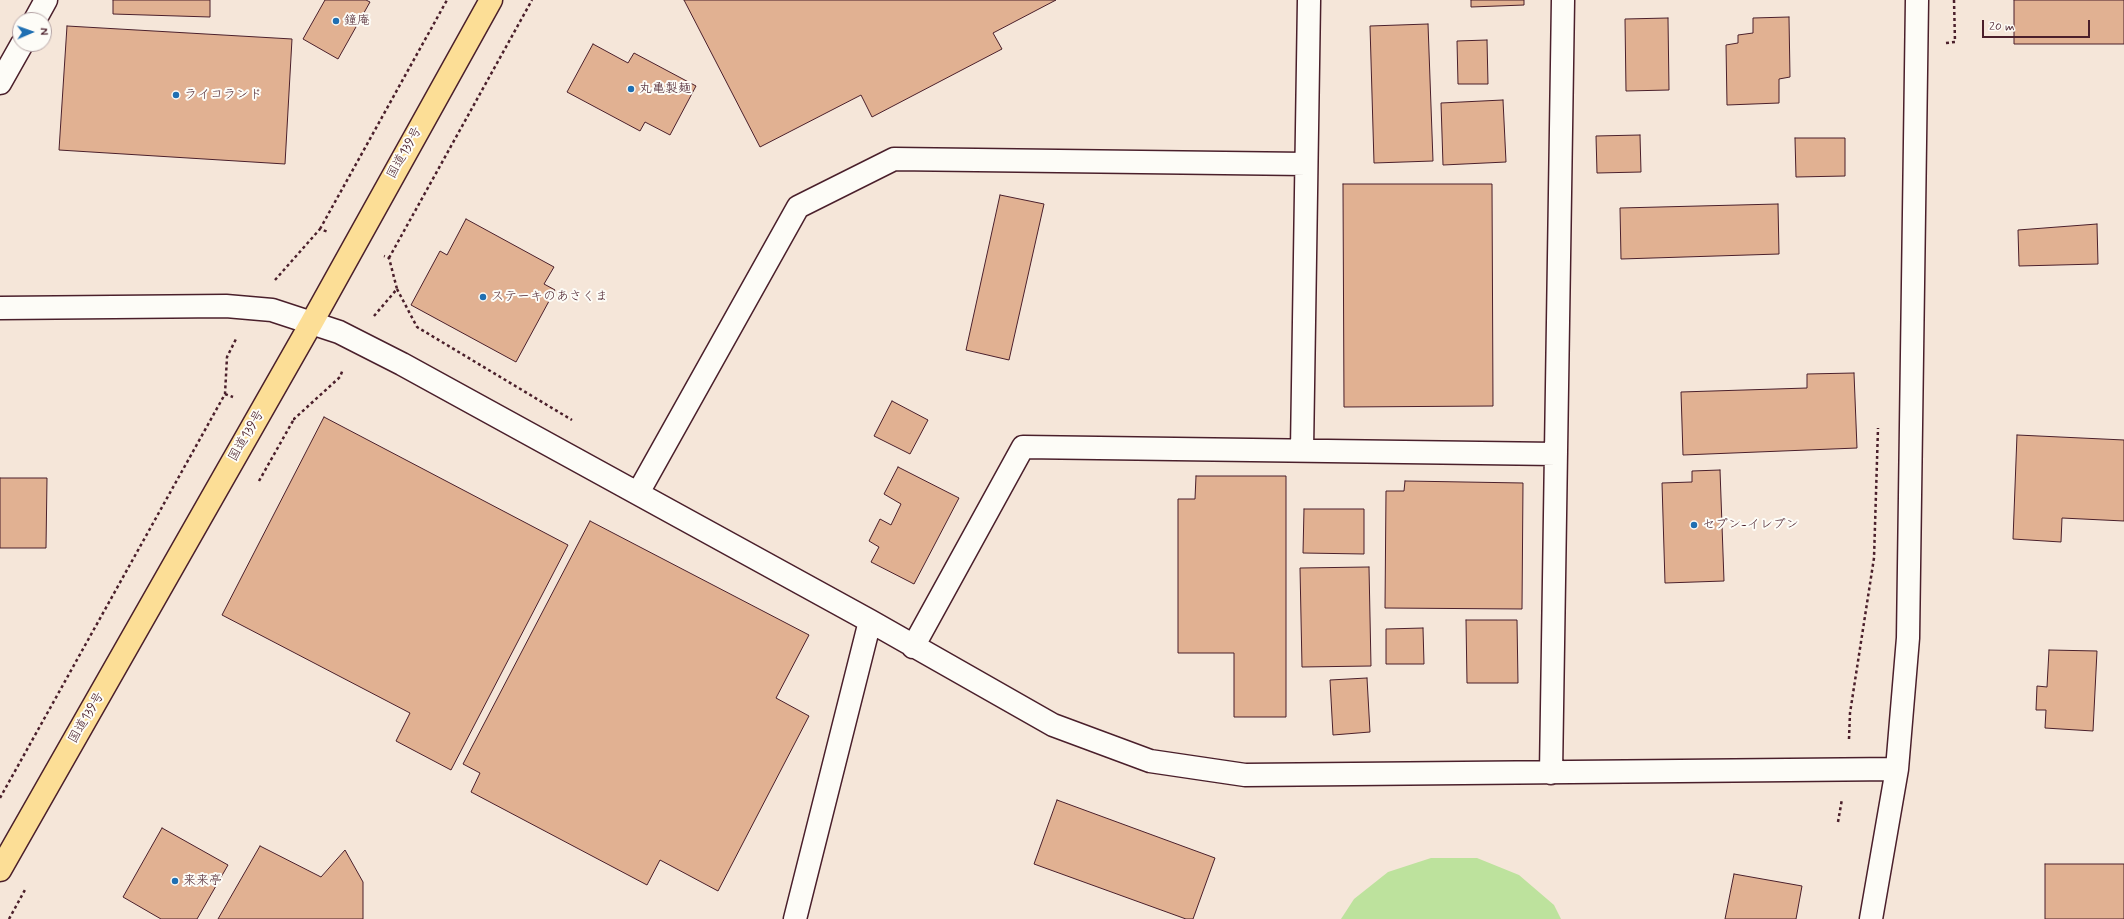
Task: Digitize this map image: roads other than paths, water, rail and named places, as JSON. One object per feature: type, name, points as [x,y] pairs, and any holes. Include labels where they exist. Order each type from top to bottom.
[{"type":"highway","name":"国道139号","points":[[0,870],[312,322],[490,0]]},
{"type":"street","points":[[39,12],[46,0]]},
{"type":"street","points":[[1302,450],[1309,0]]},
{"type":"street","points":[[1551,773],[1563,0]]},
{"type":"street","points":[[1871,919],[1897,769],[1908,638],[1918,0]]},
{"type":"street","points":[[0,83],[17,52]]},
{"type":"street","points":[[638,493],[798,207],[887,162],[894,159],[1306,164]]},
{"type":"street","points":[[0,308],[226,306],[272,310],[339,332],[402,364],[870,620],[913,647],[1053,725],[1150,761],[1246,775],[1897,769]]},
{"type":"street","points":[[913,647],[1023,447],[1556,454]]},
{"type":"street","points":[[795,919],[870,620]]},
{"type":"place","name":"鐘庵","points":[[336,21]]},
{"type":"place","name":"丸亀製麺","points":[[631,89]]},
{"type":"place","name":"ライコランド","points":[[176,95]]},
{"type":"place","name":"ステーキのあさくま","points":[[483,297]]},
{"type":"place","name":"セブン-イレブン","points":[[1694,525]]},
{"type":"place","name":"来来亭","points":[[175,881]]}]
